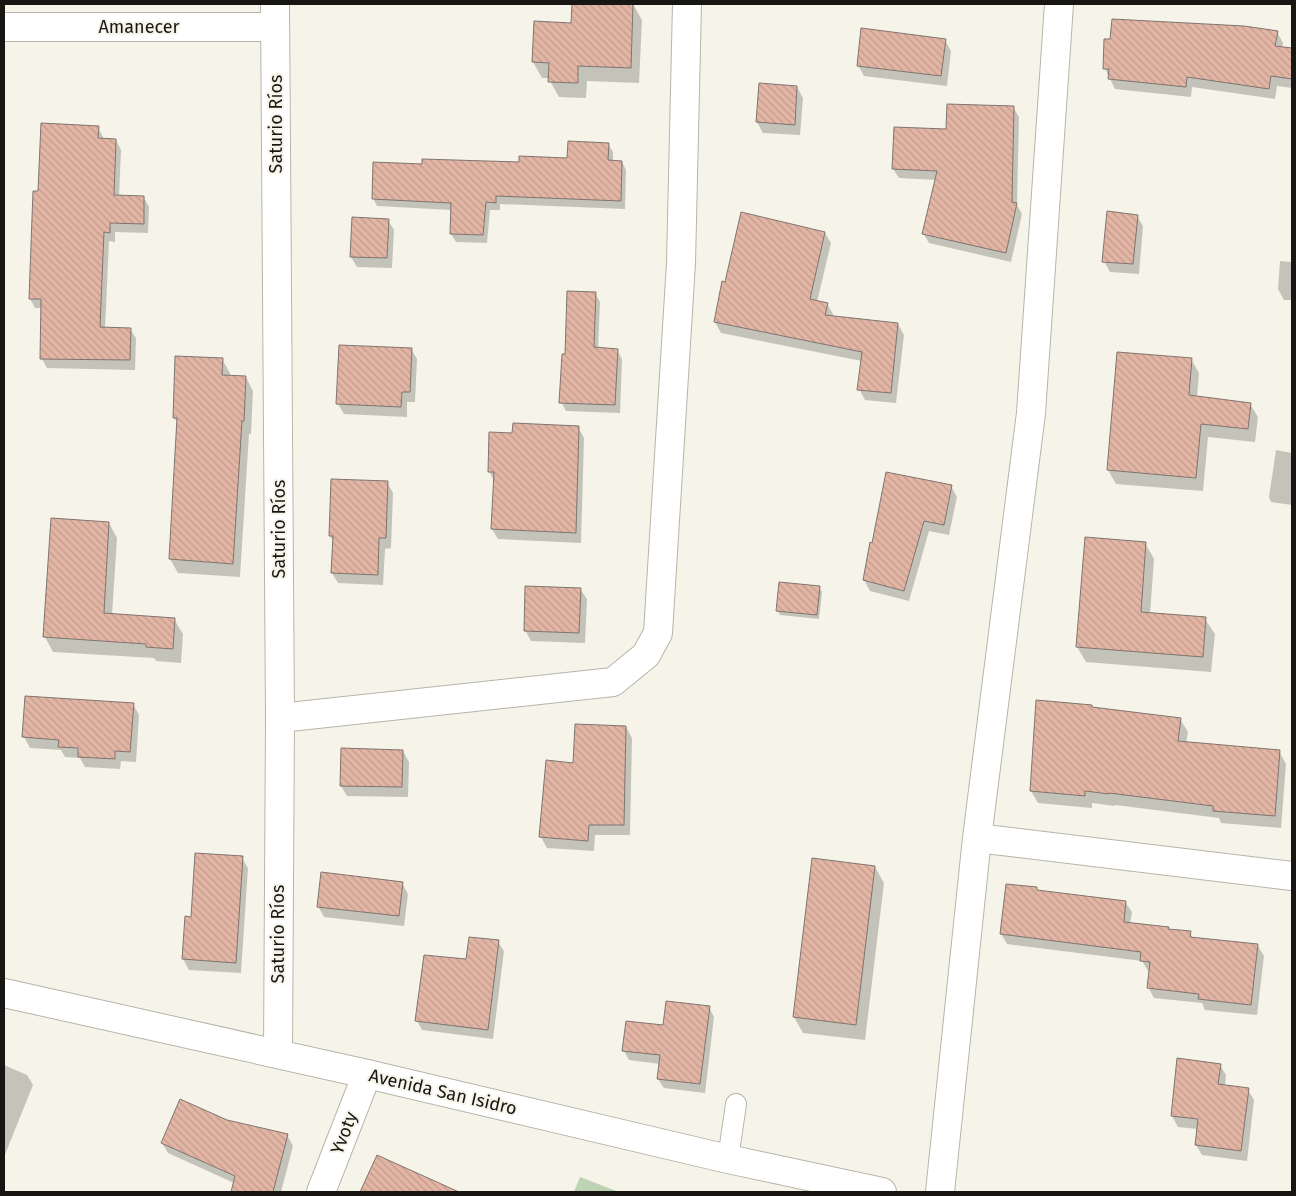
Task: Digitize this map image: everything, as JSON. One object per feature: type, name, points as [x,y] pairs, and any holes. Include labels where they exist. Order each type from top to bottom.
[{"type":"street","points":[[280,718],[613,682],[646,656],[658,633],[662,574],[681,262],[687,4]]},
{"type":"street","points":[[940,1192],[977,838],[1031,413],[1059,4]]},
{"type":"street","name":"Saturio Ríos","points":[[275,15],[280,718],[278,1054]]},
{"type":"street","name":"Amanecer","points":[[4,27],[275,15]]},
{"type":"street","points":[[977,838],[1292,876]]},
{"type":"street","name":"Avenida San Isidro","points":[[4,993],[367,1074],[728,1159],[882,1192]]},
{"type":"street","name":"Yvoty","points":[[321,1192],[367,1074]]},
{"type":"lane","points":[[728,1159],[736,1104]]},
{"type":"green space","points":[[580,1177],[619,1192],[574,1192]]},
{"type":"building","points":[[572,4],[633,4],[631,68],[578,66],[578,83],[548,82],[549,63],[532,62],[534,21],[571,23]]},
{"type":"building","points":[[1112,19],[1244,26],[1278,31],[1275,46],[1292,48],[1292,79],[1271,76],[1269,89],[1187,77],[1186,87],[1108,79],[1109,69],[1103,69],[1104,39],[1110,39]]},
{"type":"building","points":[[861,28],[946,39],[941,76],[857,66]]},
{"type":"building","points":[[759,83],[797,86],[795,125],[756,122]]},
{"type":"building","points":[[947,104],[1014,106],[1012,202],[1017,203],[1006,253],[922,234],[937,171],[892,169],[894,127],[946,129]]},
{"type":"building","points":[[41,123],[99,126],[98,138],[116,139],[114,195],[144,196],[144,224],[110,223],[110,233],[104,232],[100,327],[131,328],[130,360],[40,359],[41,299],[29,299],[33,191],[38,191]]},
{"type":"building","points":[[568,141],[609,143],[608,160],[622,161],[621,201],[496,196],[496,203],[486,202],[483,235],[450,234],[451,203],[372,199],[373,162],[422,164],[422,159],[519,162],[519,156],[567,158]]},
{"type":"building","points":[[1107,211],[1138,215],[1133,264],[1102,262]]},
{"type":"building","points":[[741,212],[825,232],[810,299],[828,303],[825,315],[898,323],[891,393],[857,390],[862,352],[714,322],[722,281],[725,282]]},
{"type":"building","points":[[352,217],[389,219],[387,258],[350,257]]},
{"type":"building","points":[[567,291],[596,292],[594,347],[618,349],[615,405],[559,403],[562,354],[565,354]]},
{"type":"building","points":[[339,345],[412,348],[410,392],[402,392],[401,407],[336,404]]},
{"type":"building","points":[[1117,352],[1192,358],[1189,395],[1251,403],[1248,429],[1201,424],[1196,478],[1107,470]]},
{"type":"building","points":[[175,356],[223,358],[222,375],[246,376],[233,564],[169,559],[177,418],[173,418]]},
{"type":"building","points":[[513,423],[579,426],[576,533],[491,529],[494,472],[488,472],[489,432],[512,433]]},
{"type":"building","points":[[886,472],[952,485],[944,525],[924,521],[904,591],[863,580]]},
{"type":"building","points":[[331,479],[388,481],[386,538],[379,538],[378,575],[331,573],[333,536],[329,536]]},
{"type":"building","points":[[51,518],[109,522],[104,613],[175,618],[173,649],[146,647],[146,644],[43,637]]},
{"type":"building","points":[[1085,537],[1146,542],[1141,612],[1206,617],[1203,657],[1076,647]]},
{"type":"building","points":[[779,582],[820,586],[817,615],[776,611]]},
{"type":"building","points":[[525,586],[581,588],[579,633],[524,631]]},
{"type":"building","points":[[25,696],[134,703],[130,752],[115,751],[115,759],[78,757],[78,748],[58,747],[59,740],[22,737]]},
{"type":"building","points":[[1036,700],[1092,705],[1092,707],[1181,718],[1178,741],[1280,750],[1275,816],[1213,811],[1213,806],[1109,793],[1085,791],[1085,796],[1030,791]]},
{"type":"building","points":[[575,724],[626,726],[624,825],[589,825],[588,841],[539,837],[546,760],[573,763]]},
{"type":"building","points":[[341,748],[403,750],[402,787],[340,786]]},
{"type":"building","points":[[195,853],[243,856],[236,963],[182,959],[185,916],[191,917]]},
{"type":"building","points":[[812,858],[875,866],[856,1025],[793,1017]]},
{"type":"building","points":[[321,872],[403,882],[399,916],[317,907]]},
{"type":"building","points":[[1006,884],[1037,887],[1037,890],[1126,901],[1124,922],[1191,931],[1190,937],[1258,944],[1251,1005],[1198,999],[1199,994],[1147,988],[1150,962],[1140,961],[1141,952],[1000,934]]},
{"type":"building","points":[[469,937],[499,940],[488,1030],[415,1021],[424,955],[466,959]]},
{"type":"building","points":[[666,1001],[710,1006],[700,1084],[657,1079],[660,1055],[622,1051],[626,1021],[663,1025]]},
{"type":"building","points":[[1177,1058],[1221,1064],[1218,1084],[1249,1088],[1241,1151],[1195,1145],[1198,1119],[1171,1116]]},
{"type":"building","points":[[180,1099],[227,1120],[288,1134],[273,1192],[231,1192],[235,1176],[161,1143]]},
{"type":"building","points":[[377,1155],[459,1192],[360,1192]]}]
